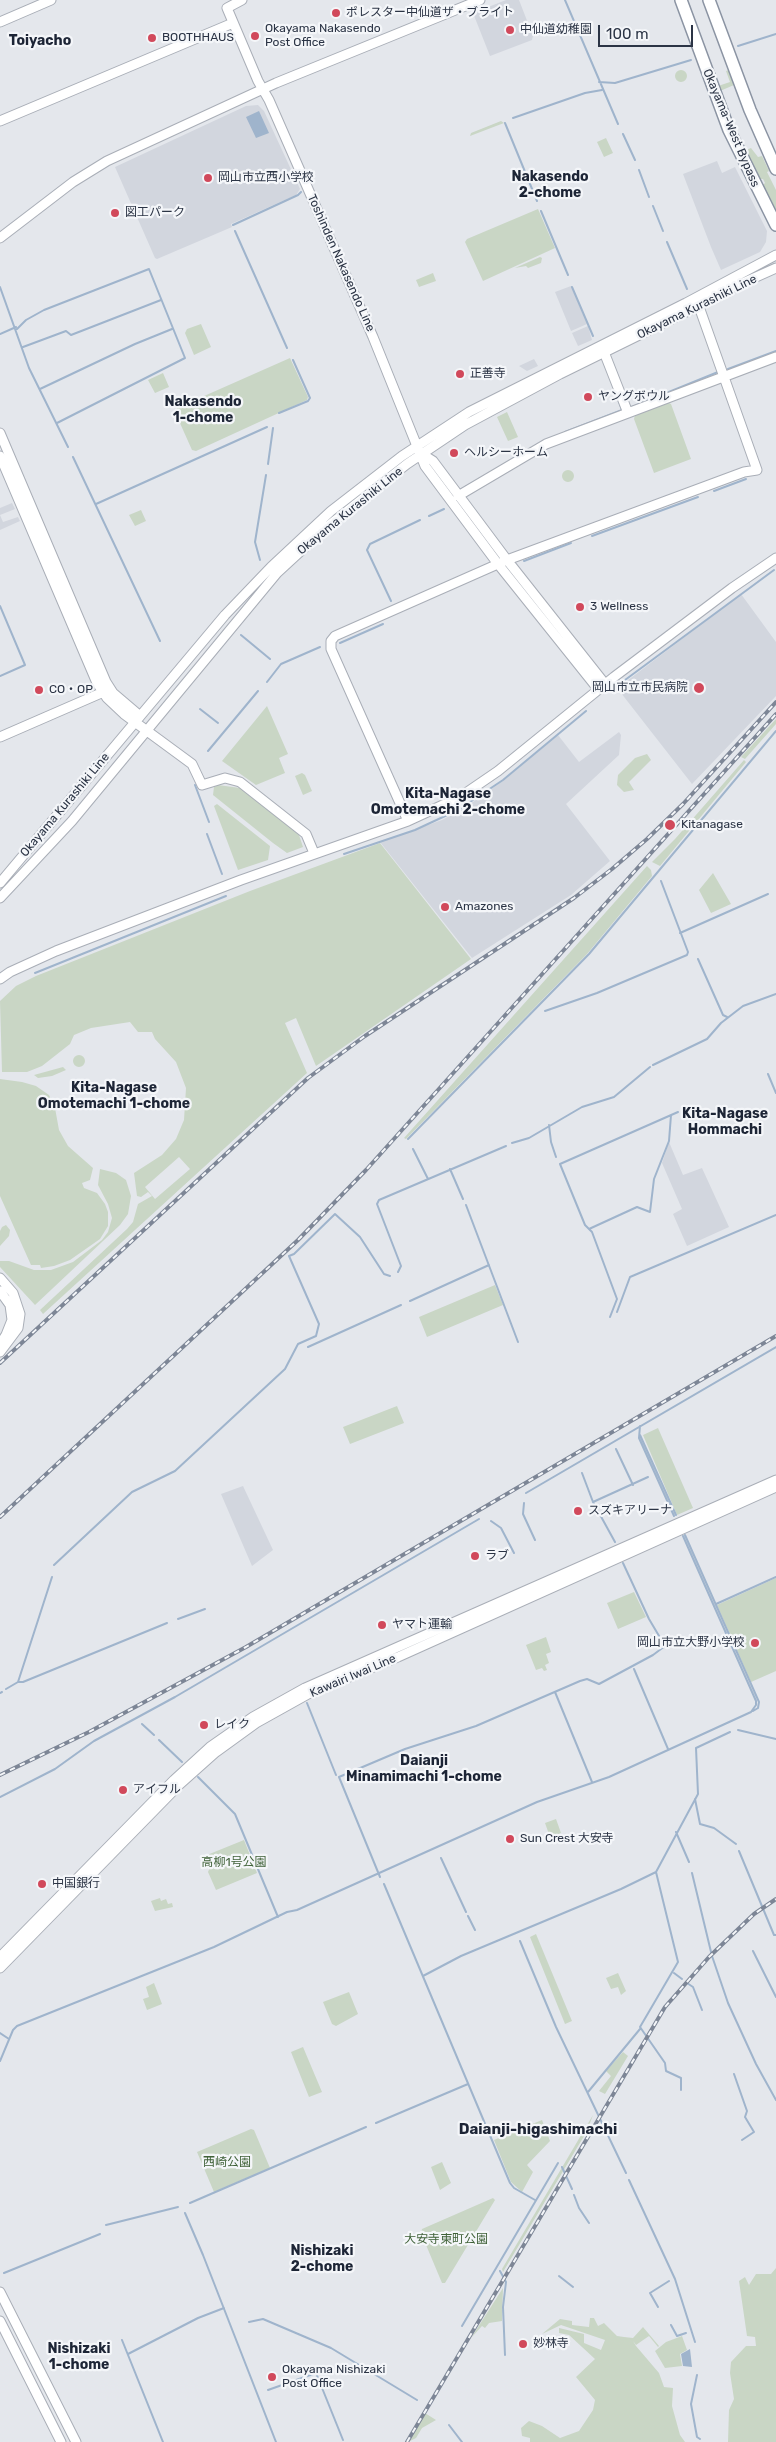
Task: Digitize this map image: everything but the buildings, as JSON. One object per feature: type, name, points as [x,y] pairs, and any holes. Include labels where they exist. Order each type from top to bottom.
[{"type":"highway","name":"Okayama-West Bypass","points":[[681,0],[729,130],[776,225]]},
{"type":"highway","name":"Okayama-West Bypass","points":[[709,0],[750,110],[776,169]]},
{"type":"main road","points":[[0,22],[51,0]]},
{"type":"main road","name":"Toshinden Nakasendo Line","points":[[242,0],[227,8],[262,89],[270,100],[374,337],[425,466],[502,562]]},
{"type":"main road","points":[[0,238],[74,182],[107,161],[262,89],[480,0]]},
{"type":"main road","points":[[0,121],[233,23]]},
{"type":"main road","name":"Okayama Kurashiki Line","points":[[0,898],[72,821],[288,561],[419,450],[512,399],[604,352],[776,255]]},
{"type":"main road","name":"Okayama Kurashiki Line","points":[[0,883],[225,615],[283,555],[331,511],[476,408],[697,301],[776,268]]},
{"type":"main road","points":[[408,821],[331,649],[330,641],[335,636],[502,562],[744,472],[758,470],[697,301]]},
{"type":"main road","points":[[604,352],[628,413]]},
{"type":"main road","points":[[458,496],[546,444],[776,357]]},
{"type":"main road","points":[[0,433],[72,599],[107,691]]},
{"type":"main road","points":[[419,450],[433,461],[502,562],[601,686]]},
{"type":"main road","points":[[0,456],[107,691],[137,719],[146,731],[192,764],[202,785],[225,778],[240,782],[306,834],[314,853]]},
{"type":"main road","points":[[0,979],[22,966],[56,951],[314,853],[408,821],[439,808],[479,786],[601,686],[732,588],[776,558]]},
{"type":"main road","points":[[0,737],[107,691]]},
{"type":"main road","points":[[0,1278],[13,1293],[20,1314],[18,1328],[0,1352]]},
{"type":"main road","points":[[0,1291],[10,1305],[12,1320],[10,1328],[0,1344]]},
{"type":"main road","name":"Kawairi Iwai Line","points":[[0,1957],[174,1780],[210,1747],[253,1717],[305,1688],[776,1480]]},
{"type":"main road","name":"Kawairi Iwai Line","points":[[0,1968],[183,1780],[216,1752],[256,1723],[308,1694],[398,1657],[776,1487]]},
{"type":"main road","points":[[0,2292],[76,2442]]},
{"type":"main road","points":[[0,2322],[61,2442]]},
{"type":"shaded area","points":[[506,0],[519,0],[533,36],[532,40],[490,56],[473,13]]},
{"type":"shaded area","name":"岡山市立西小学校","points":[[258,105],[264,111],[300,189],[296,195],[231,224],[232,227],[157,259],[155,258],[115,167],[246,106]]},
{"type":"shaded area","points":[[717,161],[722,173],[735,167],[767,231],[766,242],[760,252],[721,270],[683,174]]},
{"type":"shaded area","points":[[571,286],[587,324],[571,331],[555,292]]},
{"type":"shaded area","points":[[588,326],[592,340],[578,346],[572,333]]},
{"type":"shaded area","points":[[534,359],[538,366],[527,371],[519,366]]},
{"type":"shaded area","points":[[12,503],[15,509],[0,515],[0,508]]},
{"type":"shaded area","points":[[0,515],[3,522],[18,517],[20,521],[0,530]]},
{"type":"shaded area","name":"岡山市立市民病院","points":[[741,594],[776,642],[776,696],[692,784],[621,693],[623,684]]},
{"type":"shaded area","points":[[619,732],[621,735],[619,755],[566,804],[610,861],[571,895],[472,958],[380,842],[442,820],[466,807],[504,780],[558,735],[579,762]]},
{"type":"shaded area","points":[[669,1142],[683,1175],[702,1168],[729,1227],[687,1246],[673,1214],[682,1209],[662,1163]]},
{"type":"shaded area","points":[[243,1486],[273,1550],[252,1566],[221,1494]]},
{"type":"green space","points":[[679,70],[683,70],[687,76],[683,82],[679,82],[675,78],[675,74]]},
{"type":"green space","points":[[729,70],[734,85],[720,91],[718,86],[730,82],[726,71]]},
{"type":"green space","points":[[501,121],[504,123],[470,136],[471,133]]},
{"type":"green space","points":[[606,138],[613,153],[604,157],[597,142]]},
{"type":"green space","points":[[751,148],[758,157],[762,156],[769,171],[767,172],[776,190],[776,210],[763,185],[765,183],[763,179],[759,179],[744,151]]},
{"type":"green space","points":[[538,209],[555,248],[483,281],[465,242],[467,239]]},
{"type":"green space","points":[[540,257],[542,258],[541,263],[528,268],[526,266],[515,268]]},
{"type":"green space","points":[[433,273],[436,281],[419,287],[416,280]]},
{"type":"green space","points":[[201,324],[211,347],[194,355],[185,333],[187,329]]},
{"type":"green space","points":[[290,358],[308,397],[307,400],[196,451],[192,450],[175,412],[177,408]]},
{"type":"green space","points":[[163,373],[169,387],[155,393],[148,380]]},
{"type":"green space","points":[[667,402],[671,404],[691,459],[654,473],[634,419],[635,415]]},
{"type":"green space","points":[[507,412],[518,437],[508,441],[497,417]]},
{"type":"green space","points":[[566,470],[570,470],[574,476],[570,482],[566,482],[562,478],[562,474]]},
{"type":"green space","points":[[141,510],[146,521],[135,526],[129,515]]},
{"type":"green space","points":[[267,706],[288,754],[279,758],[285,773],[256,785],[222,761]]},
{"type":"green space","points":[[776,719],[776,724],[745,759],[741,757]]},
{"type":"green space","points":[[647,754],[651,760],[629,782],[634,790],[624,792],[617,785],[618,775],[635,758]]},
{"type":"green space","points":[[744,760],[746,762],[660,866],[652,862],[675,839]]},
{"type":"green space","points":[[302,773],[305,775],[312,791],[303,795],[295,776]]},
{"type":"green space","points":[[218,785],[240,788],[253,796],[298,832],[303,847],[287,853],[273,843],[213,795],[214,787]]},
{"type":"green space","points":[[217,804],[270,846],[268,860],[238,870],[214,806]]},
{"type":"green space","points":[[380,843],[471,959],[316,1066],[296,1018],[285,1023],[307,1073],[43,1314],[40,1310],[127,1229],[133,1222],[138,1204],[152,1196],[148,1192],[141,1197],[137,1196],[134,1173],[162,1155],[176,1139],[184,1120],[186,1088],[176,1062],[155,1039],[152,1032],[138,1032],[130,1022],[91,1028],[74,1035],[70,1044],[42,1066],[27,1072],[2,1072],[0,1001],[16,986],[36,976],[250,891]],"holes":[[[179,1157],[190,1169],[155,1199],[145,1187]]]},
{"type":"green space","points":[[647,866],[651,870],[652,876],[587,954],[406,1139],[404,1138]]},
{"type":"green space","points":[[713,873],[731,904],[711,913],[699,890]]},
{"type":"green space","points":[[77,1055],[81,1055],[85,1061],[81,1067],[77,1067],[73,1063],[73,1059]]},
{"type":"green space","points":[[63,1067],[66,1070],[52,1076],[38,1078],[34,1075]]},
{"type":"green space","points":[[0,1079],[36,1086],[49,1095],[55,1108],[59,1130],[68,1146],[93,1168],[90,1180],[82,1183],[84,1188],[97,1193],[108,1212],[108,1226],[100,1239],[70,1260],[54,1266],[41,1268],[40,1265],[31,1265],[0,1196]]},
{"type":"green space","points":[[100,1169],[116,1173],[126,1180],[131,1196],[128,1214],[120,1225],[35,1305],[0,1267],[0,1261],[9,1261],[34,1270],[51,1270],[73,1262],[102,1240],[108,1232],[112,1218],[108,1204],[98,1185]]},
{"type":"green space","points":[[6,1225],[10,1230],[9,1236],[0,1246],[0,1231]]},
{"type":"green space","points":[[495,1285],[503,1305],[427,1337],[419,1317]]},
{"type":"green space","points":[[397,1406],[404,1423],[350,1444],[343,1427]]},
{"type":"green space","points":[[658,1428],[693,1508],[677,1515],[643,1435]]},
{"type":"green space","name":"岡山市立大野小学校","points":[[776,1578],[776,1671],[751,1682],[717,1605]]},
{"type":"green space","points":[[634,1592],[646,1617],[618,1629],[607,1603]]},
{"type":"green space","points":[[546,1637],[551,1652],[546,1654],[549,1663],[545,1665],[547,1670],[544,1671],[542,1668],[536,1670],[526,1645]]},
{"type":"green space","points":[[556,1819],[561,1833],[550,1837],[545,1823]]},
{"type":"green space","name":"高柳1号公園","points":[[244,1840],[257,1873],[216,1890],[208,1872],[211,1865],[207,1855]]},
{"type":"green space","points":[[160,1898],[161,1901],[166,1899],[168,1904],[172,1903],[173,1907],[155,1911],[151,1901]]},
{"type":"green space","points":[[536,1934],[572,2021],[565,2024],[530,1937]]},
{"type":"green space","points":[[618,1973],[626,1991],[621,1995],[618,1987],[611,1989],[606,1978]]},
{"type":"green space","points":[[154,1983],[162,2004],[147,2010],[143,1999],[149,1997],[146,1987]]},
{"type":"green space","points":[[349,1992],[358,2014],[336,2026],[332,2024],[323,2002]]},
{"type":"green space","points":[[303,2047],[322,2092],[309,2097],[291,2052]]},
{"type":"green space","points":[[623,2052],[628,2056],[605,2094],[599,2091],[611,2076],[606,2071]]},
{"type":"green space","points":[[593,2115],[587,2131],[503,2272],[502,2269]]},
{"type":"green space","points":[[542,2120],[550,2141],[527,2165],[533,2172],[522,2192],[511,2182],[494,2140]]},
{"type":"green space","name":"西崎公園","points":[[251,2129],[254,2130],[270,2168],[214,2192],[197,2152]]},
{"type":"green space","points":[[442,2162],[451,2183],[440,2190],[431,2167]]},
{"type":"green space","name":"大安寺東町公園","points":[[493,2198],[495,2200],[445,2283],[442,2283],[421,2233],[422,2229]]},
{"type":"green space","points":[[776,2268],[776,2442],[728,2442],[729,2410],[734,2399],[730,2373],[731,2362],[746,2346],[756,2346],[755,2337],[747,2336],[739,2281],[745,2277],[749,2285],[756,2274],[771,2274]]},
{"type":"green space","points":[[503,2288],[502,2321],[489,2323],[485,2328],[482,2326],[471,2338]]},
{"type":"green space","points":[[590,2318],[594,2318],[598,2326],[604,2323],[617,2336],[633,2338],[643,2327],[659,2346],[649,2336],[636,2345],[633,2341],[636,2346],[659,2373],[664,2387],[673,2388],[672,2406],[680,2435],[685,2442],[530,2442],[530,2438],[522,2436],[521,2428],[529,2421],[542,2426],[560,2438],[579,2431],[593,2410],[595,2400],[576,2377],[595,2359],[569,2335],[559,2333],[559,2328],[584,2334],[584,2343],[601,2350],[605,2340],[561,2325],[542,2334],[560,2319],[572,2321],[572,2325],[589,2327]]},
{"type":"green space","points":[[682,2336],[687,2350],[680,2354],[682,2366],[665,2368],[655,2351],[666,2342]]},
{"type":"green space","points":[[425,2413],[436,2420],[422,2428],[416,2438],[408,2442]]},
{"type":"water","points":[[259,111],[269,133],[256,138],[246,117]]},
{"type":"water","points":[[690,2349],[692,2367],[683,2366],[681,2354]]},
{"type":"waterway","points":[[565,0],[618,124]]},
{"type":"waterway","points":[[738,46],[776,34]]},
{"type":"waterway","points":[[599,82],[615,83],[691,60]]},
{"type":"waterway","points":[[513,118],[585,93],[602,90]]},
{"type":"waterway","points":[[505,123],[537,201]]},
{"type":"waterway","points":[[623,134],[635,160]]},
{"type":"waterway","points":[[639,170],[649,197]]},
{"type":"waterway","points":[[233,225],[301,192]]},
{"type":"waterway","points":[[653,206],[663,231]]},
{"type":"waterway","points":[[541,211],[568,275]]},
{"type":"waterway","points":[[235,231],[287,348]]},
{"type":"waterway","points":[[667,242],[687,289]]},
{"type":"waterway","points":[[17,329],[26,320],[44,310],[149,269],[185,358],[57,423]]},
{"type":"waterway","points":[[0,287],[29,368],[68,447]]},
{"type":"waterway","points":[[572,287],[593,336]]},
{"type":"waterway","points":[[23,347],[66,331],[71,335],[161,300]]},
{"type":"waterway","points":[[0,334],[16,327]]},
{"type":"waterway","points":[[40,389],[135,344],[172,329]]},
{"type":"waterway","points":[[728,369],[776,351]]},
{"type":"waterway","points":[[279,413],[308,401],[310,398],[293,360]]},
{"type":"waterway","points":[[632,407],[718,372]]},
{"type":"waterway","points":[[565,432],[622,410],[617,396]]},
{"type":"waterway","points":[[96,504],[267,427]]},
{"type":"waterway","points":[[268,464],[273,428]]},
{"type":"waterway","points":[[73,457],[160,641]]},
{"type":"waterway","points":[[260,560],[255,542],[266,475]]},
{"type":"waterway","points":[[714,491],[746,479]]},
{"type":"waterway","points":[[465,487],[474,482]]},
{"type":"waterway","points":[[592,536],[698,497]]},
{"type":"waterway","points":[[429,516],[444,509]]},
{"type":"waterway","points":[[391,601],[367,550],[370,544],[420,520]]},
{"type":"waterway","points":[[524,561],[571,543]]},
{"type":"waterway","points":[[625,680],[774,570]]},
{"type":"waterway","points":[[0,606],[25,665],[0,676]]},
{"type":"waterway","points":[[340,643],[383,624]]},
{"type":"waterway","points":[[241,635],[270,659]]},
{"type":"waterway","points":[[267,682],[281,664],[320,647]]},
{"type":"waterway","points":[[208,751],[258,691]]},
{"type":"waterway","points":[[200,709],[218,723]]},
{"type":"waterway","points":[[344,854],[415,830],[458,810],[503,780],[586,711]]},
{"type":"waterway","points":[[408,1139],[589,954],[776,731]]},
{"type":"waterway","points":[[195,785],[209,822]]},
{"type":"waterway","points":[[207,834],[222,874]]},
{"type":"waterway","points":[[545,1011],[597,993],[687,955],[688,952],[661,881]]},
{"type":"waterway","points":[[680,933],[768,894]]},
{"type":"waterway","points":[[35,973],[226,896]]},
{"type":"waterway","points":[[698,959],[723,1015],[727,1017]]},
{"type":"waterway","points":[[653,1065],[707,1039],[721,1023],[743,1006],[776,994]]},
{"type":"waterway","points":[[512,1143],[529,1138],[582,1107],[614,1097],[650,1067]]},
{"type":"waterway","points":[[768,1074],[776,1093]]},
{"type":"waterway","points":[[610,1317],[617,1299],[592,1232],[585,1225],[560,1164],[678,1112]]},
{"type":"waterway","points":[[589,1229],[637,1207],[650,1212],[654,1179],[669,1141],[671,1115]]},
{"type":"waterway","points":[[549,1125],[551,1142],[556,1157]]},
{"type":"waterway","points":[[398,1272],[401,1266],[377,1204],[379,1200],[506,1146]]},
{"type":"waterway","points":[[413,1149],[428,1179]]},
{"type":"waterway","points":[[450,1169],[463,1199]]},
{"type":"waterway","points":[[466,1205],[518,1342]]},
{"type":"waterway","points":[[54,1565],[132,1492],[175,1471],[285,1369],[298,1344],[316,1336],[319,1324],[289,1256],[294,1254],[335,1214],[360,1237],[384,1274],[390,1276]]},
{"type":"waterway","points":[[617,1312],[630,1277],[776,1215]]},
{"type":"waterway","points":[[410,1301],[489,1265]]},
{"type":"waterway","points":[[308,1347],[401,1305]]},
{"type":"waterway","points":[[526,1493],[776,1347]]},
{"type":"waterway","points":[[640,1426],[639,1438],[674,1516]]},
{"type":"waterway","points":[[640,1435],[676,1515]]},
{"type":"waterway","points":[[616,1449],[633,1485]]},
{"type":"waterway","points":[[582,1473],[593,1502],[615,1542]]},
{"type":"waterway","points":[[593,1502],[648,1477]]},
{"type":"waterway","points":[[524,1503],[523,1514],[535,1540]]},
{"type":"waterway","points":[[0,1797],[55,1769],[94,1741],[175,1697],[479,1519]]},
{"type":"waterway","points":[[491,1521],[501,1528],[514,1553]]},
{"type":"waterway","points":[[685,1535],[759,1702],[758,1708],[753,1711]]},
{"type":"waterway","points":[[0,2061],[13,2030],[17,2026],[214,1947],[287,1912],[297,1910],[537,1802],[609,1777],[751,1712],[756,1705],[756,1701],[683,1536]]},
{"type":"waterway","points":[[380,1877],[339,1777],[405,1749],[476,1726],[580,1681],[587,1679],[599,1684],[653,1655],[665,1646],[649,1619],[623,1563]]},
{"type":"waterway","points":[[6,1689],[18,1682],[52,1577]]},
{"type":"waterway","points":[[716,1604],[776,1577]]},
{"type":"waterway","points":[[178,1619],[205,1609]]},
{"type":"waterway","points":[[18,1682],[23,1682],[167,1623]]},
{"type":"waterway","points":[[634,1669],[668,1749]]},
{"type":"waterway","points":[[555,1692],[592,1782]]},
{"type":"waterway","points":[[307,1703],[336,1775]]},
{"type":"waterway","points":[[142,1724],[154,1735]]},
{"type":"waterway","points":[[738,1730],[776,1739]]},
{"type":"waterway","points":[[423,1976],[461,1956],[621,1889],[656,1872],[698,1794],[696,1748],[730,1732]]},
{"type":"waterway","points":[[159,1740],[182,1762]]},
{"type":"waterway","points":[[198,1777],[235,1814],[278,1917]]},
{"type":"waterway","points":[[695,1799],[700,1824],[714,1828],[736,1844]]},
{"type":"waterway","points":[[676,1832],[689,1862]]},
{"type":"waterway","points":[[739,1851],[774,1935],[776,1935]]},
{"type":"waterway","points":[[441,1858],[466,1912]]},
{"type":"waterway","points":[[656,1872],[678,1962],[640,2027],[665,2063],[666,2071],[681,2078],[681,2090]]},
{"type":"waterway","points":[[692,1873],[712,1956],[728,2003],[756,2064],[776,2100]]},
{"type":"waterway","points":[[384,1884],[510,2183],[514,2188],[535,2200]]},
{"type":"waterway","points":[[468,1916],[475,1930]]},
{"type":"waterway","points":[[520,1941],[556,2027],[626,2173]]},
{"type":"waterway","points":[[753,1951],[776,1997]]},
{"type":"waterway","points":[[674,1973],[682,1979]]},
{"type":"waterway","points":[[687,1983],[693,1987],[702,2010]]},
{"type":"waterway","points":[[588,2092],[640,2029]]},
{"type":"waterway","points":[[0,2033],[9,2039]]},
{"type":"waterway","points":[[734,2074],[747,2111],[745,2117],[754,2132],[742,2140]]},
{"type":"waterway","points":[[376,2123],[468,2084]]},
{"type":"waterway","points":[[190,2203],[366,2127]]},
{"type":"waterway","points":[[462,2326],[558,2163]]},
{"type":"waterway","points":[[562,2167],[572,2189]]},
{"type":"waterway","points":[[629,2180],[675,2279],[695,2342]]},
{"type":"waterway","points":[[574,2195],[579,2208],[589,2223]]},
{"type":"waterway","points":[[106,2225],[178,2207]]},
{"type":"waterway","points":[[185,2213],[276,2442]]},
{"type":"waterway","points":[[4,2273],[100,2234]]},
{"type":"waterway","points":[[500,2271],[506,2282],[503,2307],[505,2355]]},
{"type":"waterway","points":[[559,2276],[573,2287]]},
{"type":"waterway","points":[[658,2307],[650,2293],[669,2281]]},
{"type":"waterway","points":[[128,2354],[198,2318],[224,2308]]},
{"type":"waterway","points":[[249,2322],[263,2319],[331,2348],[417,2400]]},
{"type":"waterway","points":[[671,2325],[677,2336],[686,2333]]},
{"type":"waterway","points":[[122,2340],[163,2442]]},
{"type":"waterway","points":[[268,2390],[316,2373],[343,2440]]},
{"type":"waterway","points":[[697,2375],[691,2404],[697,2437],[700,2439]]},
{"type":"waterway","points":[[449,2425],[462,2442]]},
{"type":"railway","points":[[0,1363],[308,1078],[365,1036],[574,898],[612,869],[647,839],[683,804],[776,702]]},
{"type":"railway","points":[[0,1517],[298,1240],[366,1170],[776,714]]},
{"type":"railway","points":[[0,1775],[89,1732],[246,1647],[776,1336]]},
{"type":"railway","points":[[407,2442],[665,2007],[709,1957],[754,1914],[776,1899]]},
{"type":"place","name":"ポレスター中仙道ザ・ブライト","points":[[336,13]]},
{"type":"place","name":"中仙道幼稚園","points":[[510,30]]},
{"type":"place","name":"Okayama Nakasendo Post Office","points":[[255,36]]},
{"type":"place","name":"BOOTHHAUS","points":[[152,38]]},
{"type":"place","name":"岡山市立西小学校","points":[[208,178]]},
{"type":"place","name":"図工パーク","points":[[115,213]]},
{"type":"place","name":"正善寺","points":[[460,374]]},
{"type":"place","name":"ヤングボウル","points":[[588,397]]},
{"type":"place","name":"ヘルシーホーム","points":[[454,453]]},
{"type":"place","name":"3 Wellness","points":[[580,607]]},
{"type":"place","name":"岡山市立市民病院","points":[[699,688]]},
{"type":"place","name":"CO・OP","points":[[39,690]]},
{"type":"place","name":"Kitanagase","points":[[670,825]]},
{"type":"place","name":"Amazones","points":[[445,907]]},
{"type":"place","name":"スズキアリーナ","points":[[578,1511]]},
{"type":"place","name":"ラブ","points":[[475,1556]]},
{"type":"place","name":"ヤマト運輸","points":[[382,1625]]},
{"type":"place","name":"岡山市立大野小学校","points":[[755,1643]]},
{"type":"place","name":"レイク","points":[[204,1725]]},
{"type":"place","name":"アイフル","points":[[123,1790]]},
{"type":"place","name":"Sun Crest 大安寺","points":[[510,1839]]},
{"type":"place","name":"中国銀行","points":[[42,1884]]},
{"type":"place","name":"妙林寺","points":[[523,2344]]},
{"type":"place","name":"Okayama Nishizaki Post Office","points":[[272,2377]]},
{"type":"district","name":"Toiyacho","points":[[40,41]]},
{"type":"district","name":"Nakasendo 2-chome","points":[[550,186]]},
{"type":"district","name":"Nakasendo 1-chome","points":[[203,410]]},
{"type":"district","name":"Kita-Nagase Omotemachi 2-chome","points":[[448,802]]},
{"type":"district","name":"Kita-Nagase Omotemachi 1-chome","points":[[114,1096]]},
{"type":"district","name":"Kita-Nagase Hommachi","points":[[725,1122]]},
{"type":"district","name":"Daianji Minamimachi 1-chome","points":[[424,1769]]},
{"type":"district","name":"Daianji-higashimachi","points":[[538,2130]]},
{"type":"district","name":"Nishizaki 2-chome","points":[[322,2260]]},
{"type":"district","name":"Nishizaki 1-chome","points":[[79,2358]]}]
